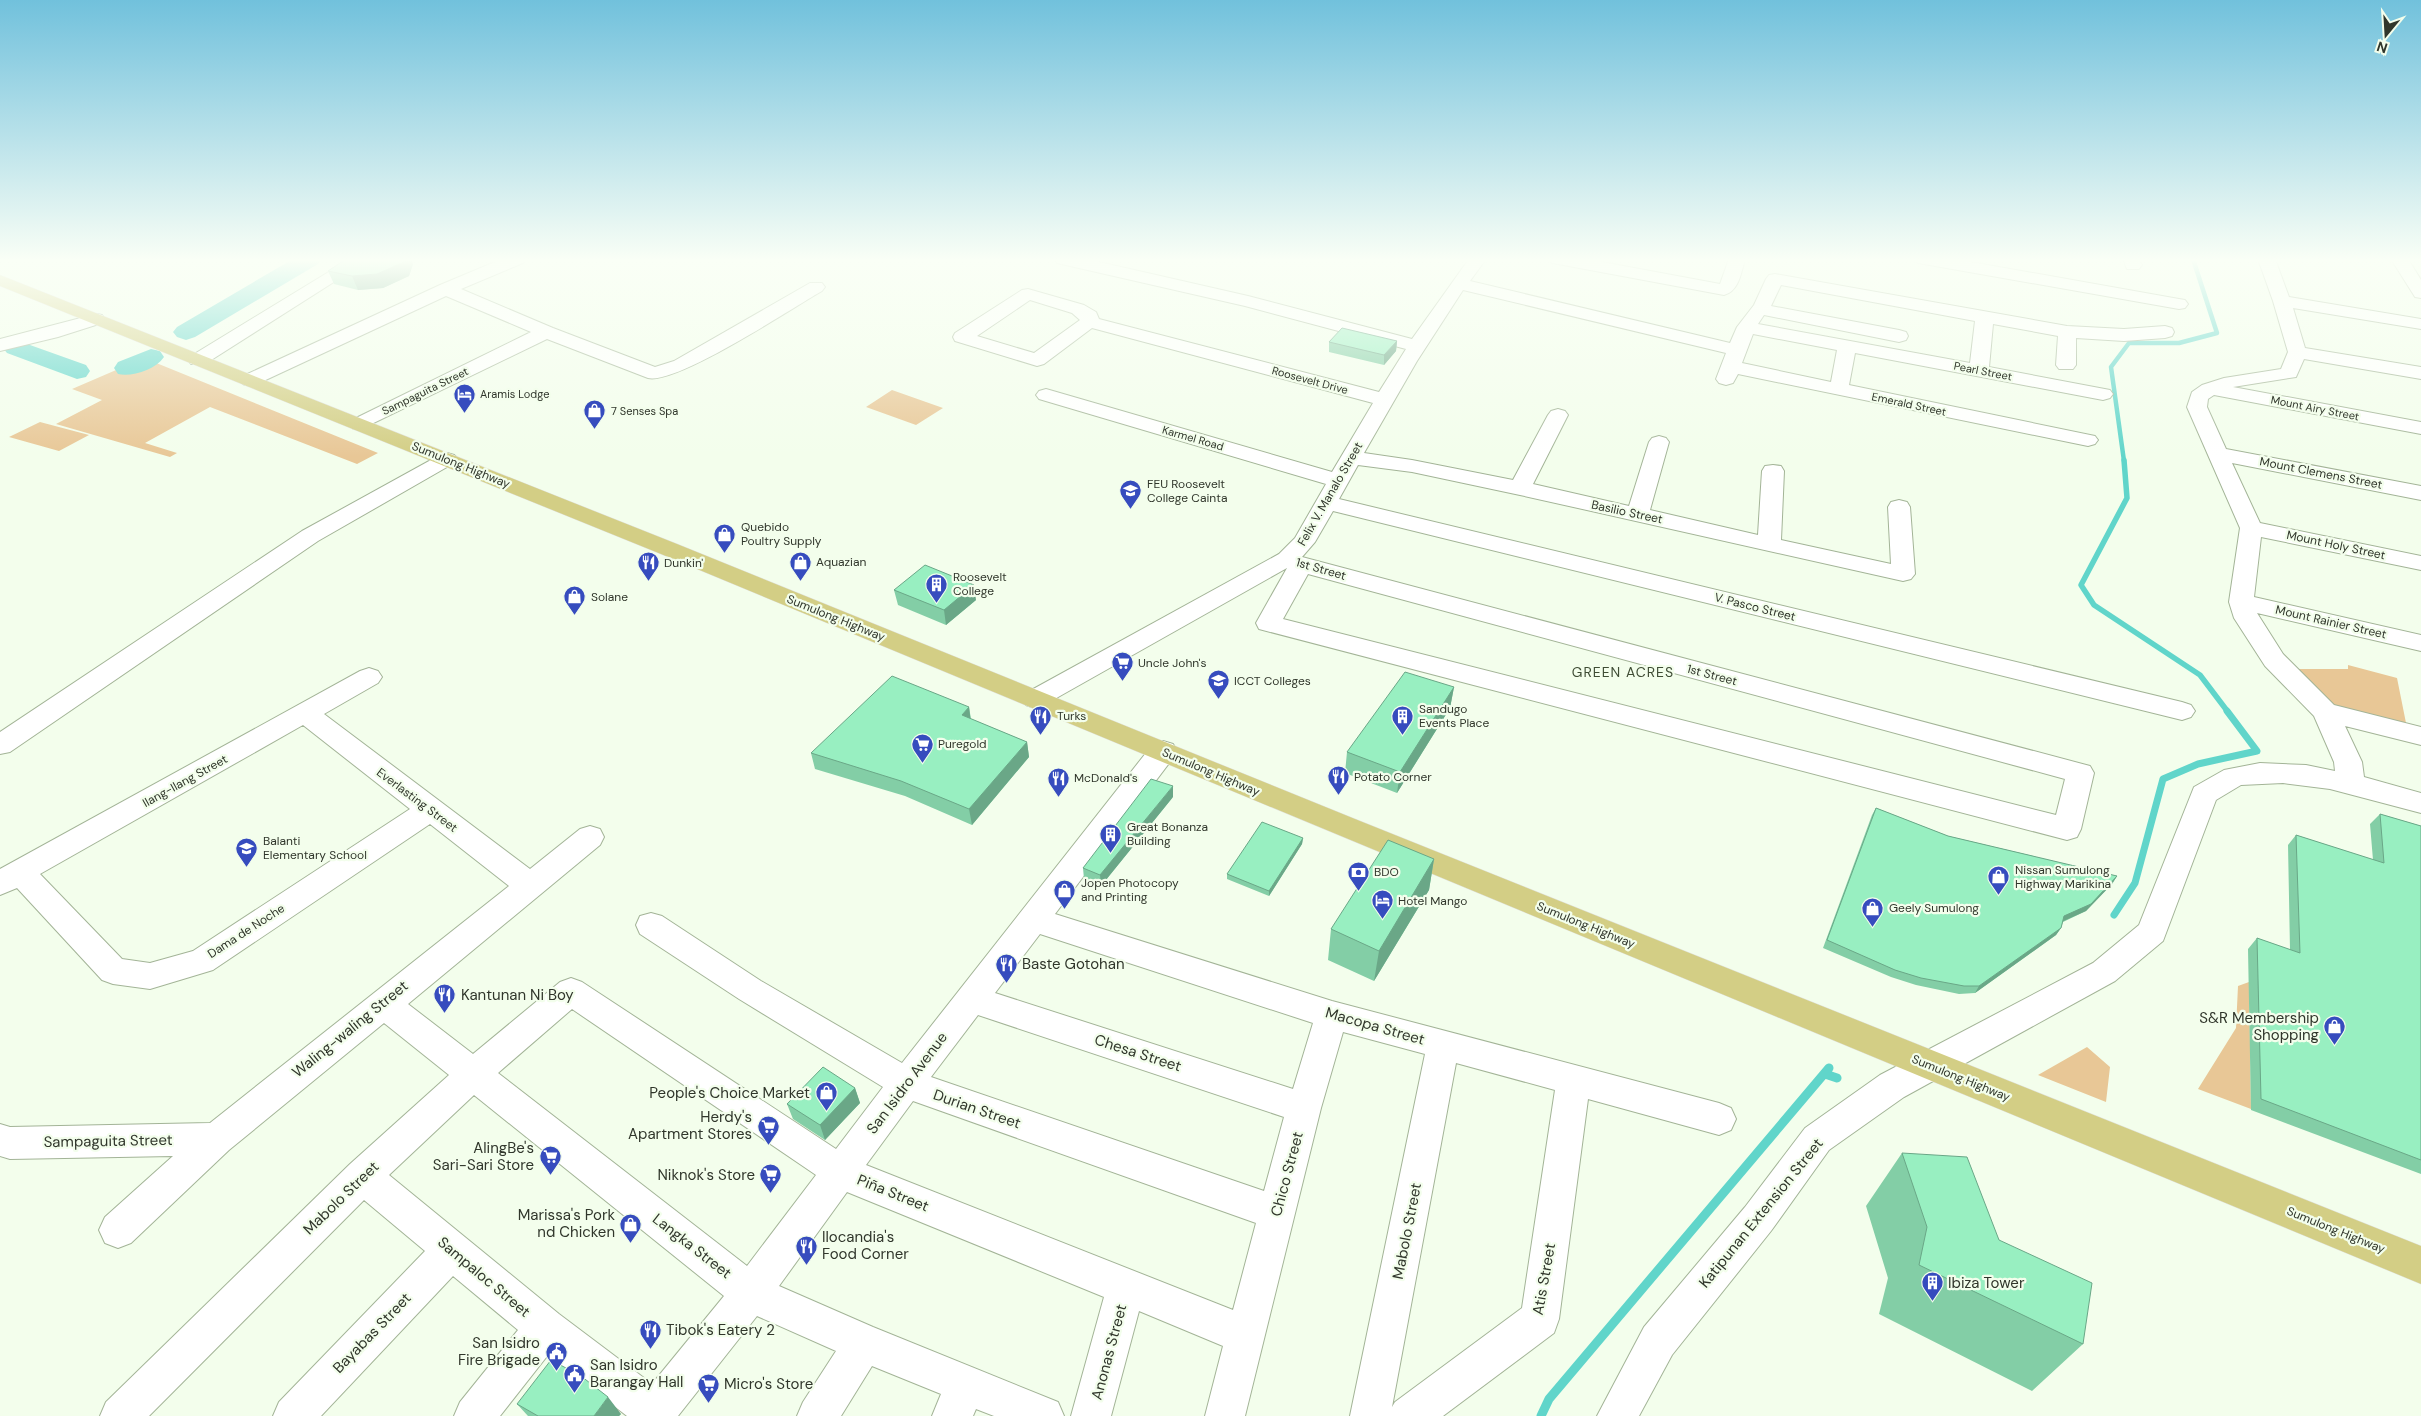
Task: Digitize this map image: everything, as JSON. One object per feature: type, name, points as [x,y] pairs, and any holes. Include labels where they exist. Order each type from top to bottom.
[{"type":"main road","name":"Sumulong Highway","points":[[112,325],[447,459],[1163,751],[1336,824],[2421,1265]]},
{"type":"street","points":[[0,345],[38,336],[66,325]]},
{"type":"street","points":[[198,360],[255,325]]},
{"type":"street","points":[[250,380],[368,325]]},
{"type":"street","points":[[530,325],[655,374],[681,365],[749,325]]},
{"type":"street","points":[[980,325],[962,337],[1037,360],[1085,325]]},
{"type":"street","name":"Roosevelt Drive","points":[[1101,325],[1385,400]]},
{"type":"street","points":[[1338,325],[1417,346]]},
{"type":"street","name":"Felix V. Manalo Street","points":[[1034,699],[1294,562],[1351,458],[1431,325]]},
{"type":"street","name":"Emerald Street","points":[[1597,325],[1731,365],[2088,440]]},
{"type":"street","points":[[1840,325],[1899,336]]},
{"type":"street","points":[[1979,371],[1983,325]]},
{"type":"street","points":[[2026,325],[2068,332],[2124,335],[2166,332]]},
{"type":"street","points":[[2289,325],[2297,352],[2289,373],[2271,378],[2236,380],[2208,388],[2199,396],[2197,407],[2252,528],[2240,602],[2246,618],[2274,660],[2325,712],[2348,762],[2351,785]]},
{"type":"street","points":[[1731,365],[1746,327]]},
{"type":"street","name":"Pearl Street","points":[[1746,327],[2103,394]]},
{"type":"street","name":"Sampaguita Street","points":[[359,424],[546,332]]},
{"type":"street","points":[[2066,365],[2068,332]]},
{"type":"street","points":[[1839,389],[1847,346]]},
{"type":"street","points":[[2297,352],[2421,373]]},
{"type":"street","name":"Mount Airy Street","points":[[2208,388],[2421,428]]},
{"type":"street","name":"Karmel Road","points":[[1046,395],[1339,481]]},
{"type":"street","points":[[1520,488],[1558,415]]},
{"type":"street","points":[[1638,514],[1659,442]]},
{"type":"street","name":"Mount Clemens Street","points":[[2220,454],[2421,493]]},
{"type":"street","name":"Basilio Street","points":[[1351,458],[1412,466],[1520,488],[1902,574],[1900,507]]},
{"type":"street","points":[[0,745],[310,536],[447,459]]},
{"type":"street","points":[[1769,544],[1773,471]]},
{"type":"street","name":"V. Pasco Street","points":[[1327,503],[2182,712]]},
{"type":"street","name":"Mount Holy Street","points":[[2252,528],[2421,563]]},
{"type":"street","name":"1st Street","points":[[1294,562],[2080,773],[2067,829],[1268,623],[1294,562]]},
{"type":"street","name":"Mount Rainier Street","points":[[2240,602],[2421,643]]},
{"type":"street","name":"Ilang-Ilang Street","points":[[10,878],[306,714],[369,677]]},
{"type":"street","points":[[2325,712],[2421,736]]},
{"type":"street","name":"Everlasting Street","points":[[306,714],[430,810],[530,884]]},
{"type":"street","name":"San Isidro Avenue","points":[[654,1414],[751,1293],[906,1083],[1163,751]]},
{"type":"street","name":"Katipunan Extension Street","points":[[1617,1416],[1658,1341],[1758,1219],[1817,1139],[1892,1086],[1919,1061],[2104,972],[2152,932],[2204,794],[2236,776],[2263,772],[2295,774],[2351,785],[2421,804]]},
{"type":"street","name":"Dama de Noche","points":[[10,878],[113,970],[150,976],[202,961],[430,810]]},
{"type":"street","name":"Waling-waling Street","points":[[118,1230],[217,1139],[383,1002],[590,837]]},
{"type":"street","name":"Macopa Street","points":[[1034,920],[1332,1015],[1719,1119]]},
{"type":"street","name":"Durian Street","points":[[651,924],[750,990],[906,1083],[1276,1213]]},
{"type":"street","name":"Mabolo Street","points":[[120,1416],[363,1176],[473,1074],[572,991]]},
{"type":"street","name":"Piña Street","points":[[572,991],[841,1172],[1246,1335]]},
{"type":"street","name":"Chesa Street","points":[[971,999],[1304,1108]]},
{"type":"street","name":"Langka Street","points":[[383,1002],[751,1293],[864,1343],[959,1401],[1044,1416]]},
{"type":"street","name":"Chico Street","points":[[1246,1335],[1304,1108],[1332,1015]]},
{"type":"street","name":"Mabolo Street","points":[[1370,1416],[1443,1046]]},
{"type":"street","name":"Atis Street","points":[[1409,1416],[1540,1319],[1574,1080]]},
{"type":"street","name":"Sampaguita Street","points":[[0,1140],[10,1143],[217,1139]]},
{"type":"street","name":"Sampaloc Street","points":[[363,1176],[545,1328],[654,1414]]},
{"type":"street","name":"Bayabas Street","points":[[293,1416],[451,1251]]},
{"type":"street","name":"Anonas Street","points":[[1091,1416],[1126,1288]]},
{"type":"street","points":[[474,1416],[545,1328]]},
{"type":"street","points":[[1225,1416],[1246,1335]]},
{"type":"street","points":[[816,1416],[864,1343]]},
{"type":"shaded area","points":[[144,358],[378,453],[357,464],[210,407],[145,443],[177,453],[170,457],[56,424],[102,400],[72,389]]},
{"type":"shaded area","points":[[892,390],[943,408],[916,425],[866,407]]},
{"type":"shaded area","points":[[40,422],[89,435],[59,451],[9,437]]},
{"type":"shaded area","points":[[2348,665],[2397,678],[2406,723],[2330,704],[2297,669],[2348,669]]},
{"type":"shaded area","points":[[2249,982],[2251,1109],[2198,1089],[2236,1028],[2238,986]]},
{"type":"shaded area","points":[[2087,1047],[2110,1067],[2106,1102],[2038,1075]]},
{"type":"building","points":[[1342,328],[1397,341],[1384,355],[1329,342]]},
{"type":"building","points":[[925,565],[974,585],[944,610],[894,590]]},
{"type":"building","name":"Sandugo Events Place","points":[[1405,672],[1454,687],[1400,772],[1347,752]]},
{"type":"building","name":"Puregold","points":[[892,676],[969,707],[962,715],[1027,742],[969,809],[901,781],[811,753]]},
{"type":"building","name":"Great Bonanza Building","points":[[1151,779],[1173,786],[1100,875],[1083,868]]},
{"type":"building","name":"Nissan Sumulong Highway Marikina","points":[[1876,808],[1948,836],[2117,876],[2091,904],[2064,916],[2061,928],[1979,986],[1964,986],[1921,978],[1895,970],[1827,940]]},
{"type":"building","name":"S&R Membership Shopping","points":[[2380,814],[2421,826],[2421,1160],[2261,1099],[2257,938],[2300,953],[2296,835],[2384,863]]},
{"type":"building","points":[[1262,822],[1303,838],[1269,891],[1227,874]]},
{"type":"building","points":[[1388,840],[1434,859],[1379,951],[1331,929]]},
{"type":"building","points":[[823,1067],[855,1088],[820,1125],[787,1104]]},
{"type":"building","points":[[1902,1153],[1967,1157],[1999,1240],[2092,1283],[2083,1344],[1919,1265],[1927,1227]]},
{"type":"building","points":[[551,1360],[581,1376],[608,1397],[594,1416],[538,1416],[517,1404]]},
{"type":"waterway","points":[[186,332],[198,325]]},
{"type":"waterway","points":[[2124,461],[2111,367],[2129,343],[2179,343],[2217,333],[2214,325]]},
{"type":"waterway","points":[[16,348],[77,371]]},
{"type":"waterway","points":[[127,368],[151,357]]},
{"type":"waterway","points":[[2124,460],[2127,498],[2081,585],[2094,605],[2200,675],[2228,712]]},
{"type":"waterway","points":[[2114,915],[2135,883],[2163,779],[2198,764],[2257,751],[2227,711]]},
{"type":"waterway","points":[[1541,1416],[1549,1399],[1829,1068]]},
{"type":"waterway","points":[[1825,1074],[1837,1078]]},
{"type":"place","name":"Aramis Lodge","points":[[464,413]]},
{"type":"place","name":"7 Senses Spa","points":[[595,430]]},
{"type":"place","name":"FEU Roosevelt College Cainta","points":[[1131,510]]},
{"type":"place","name":"Quebido Poultry Supply","points":[[725,553]]},
{"type":"place","name":"Aquazian","points":[[800,581]]},
{"type":"place","name":"Dunkin'","points":[[648,582]]},
{"type":"place","name":"Roosevelt College","points":[[937,603]]},
{"type":"place","name":"Solane","points":[[575,616]]},
{"type":"place","name":"Uncle John's","points":[[1122,682]]},
{"type":"place","name":"ICCT Colleges","points":[[1218,700]]},
{"type":"place","name":"Turks","points":[[1041,735]]},
{"type":"place","name":"Sandugo Events Place","points":[[1403,735]]},
{"type":"place","name":"Puregold","points":[[922,763]]},
{"type":"place","name":"Potato Corner","points":[[1338,796]]},
{"type":"place","name":"McDonald's","points":[[1058,797]]},
{"type":"place","name":"Great Bonanza Building","points":[[1111,853]]},
{"type":"place","name":"Balanti Elementary School","points":[[247,867]]},
{"type":"place","name":"BDO","points":[[1358,891]]},
{"type":"place","name":"Nissan Sumulong Highway Marikina","points":[[1999,896]]},
{"type":"place","name":"Jopen Photocopy and Printing","points":[[1065,909]]},
{"type":"place","name":"Hotel Mango","points":[[1382,920]]},
{"type":"place","name":"Geely Sumulong","points":[[1873,927]]},
{"type":"place","name":"Baste Gotohan","points":[[1006,983]]},
{"type":"place","name":"Kantunan Ni Boy","points":[[445,1014]]},
{"type":"place","name":"S&R Membership Shopping","points":[[2335,1046]]},
{"type":"place","name":"People's Choice Market","points":[[826,1112]]},
{"type":"place","name":"Herdy's Apartment Stores","points":[[768,1145]]},
{"type":"place","name":"AlingBe's Sari-Sari Store","points":[[550,1176]]},
{"type":"place","name":"Niknok's Store","points":[[771,1194]]},
{"type":"place","name":"Marissa's Pork nd Chicken","points":[[631,1243]]},
{"type":"place","name":"Ilocandia's Food Corner","points":[[806,1265]]},
{"type":"place","name":"Ibiza Tower","points":[[1932,1302]]},
{"type":"place","name":"Tibok's Eatery 2","points":[[650,1349]]},
{"type":"place","name":"San Isidro Fire Brigade","points":[[556,1371]]},
{"type":"place","name":"San Isidro Barangay Hall","points":[[574,1393]]},
{"type":"place","name":"Micro's Store","points":[[708,1403]]},
{"type":"district","name":"GREEN ACRES","points":[[1623,672]]}]
